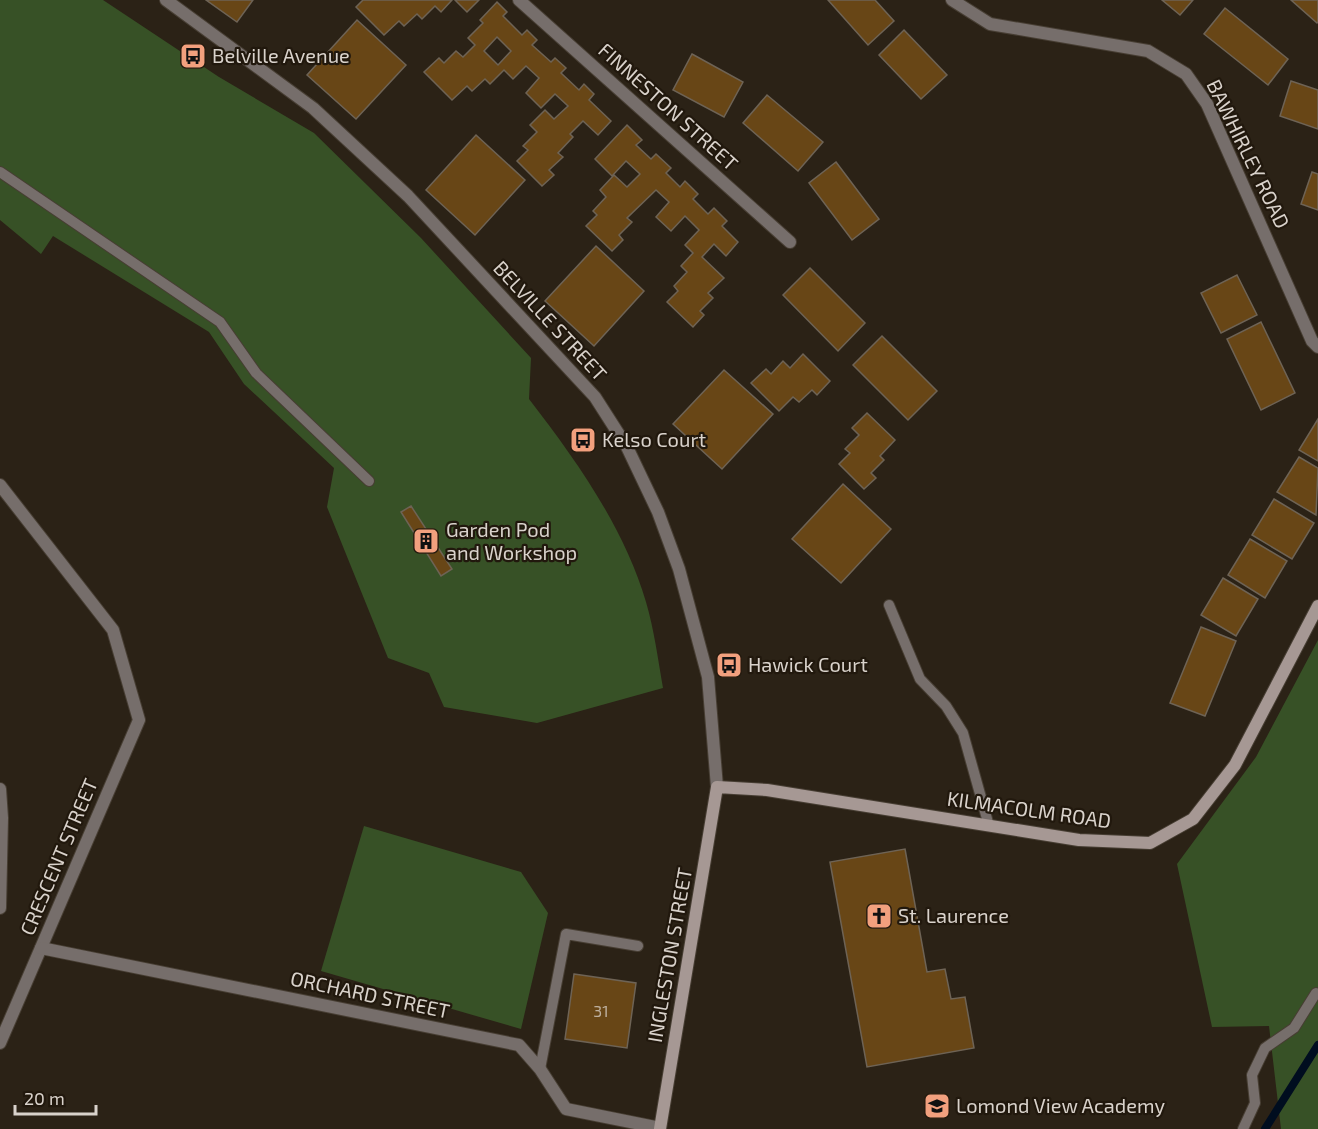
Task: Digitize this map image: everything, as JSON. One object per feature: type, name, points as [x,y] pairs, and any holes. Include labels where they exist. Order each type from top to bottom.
[{"type":"main road","name":"KILMACOLM ROAD","points":[[717,787],[767,790],[1079,840],[1150,843],[1193,819],[1235,765],[1318,606]]},
{"type":"main road","name":"INGLESTON STREET","points":[[660,1128],[696,925],[717,787]]},
{"type":"street","name":"BELVILLE STREET","points":[[166,0],[313,108],[408,196],[595,397],[627,447],[658,512],[679,568],[708,677],[717,787]]},
{"type":"street","name":"FINNESTON STREET","points":[[519,0],[790,242]]},
{"type":"street","name":"BAWHIRLEY ROAD","points":[[952,0],[990,24],[1148,51],[1186,74],[1207,104],[1312,341],[1318,347]]},
{"type":"street","name":"CRESCENT STREET","points":[[0,485],[113,630],[139,720],[0,1043]]},
{"type":"street","points":[[0,789],[3,818],[0,906]]},
{"type":"street","name":"ORCHARD STREET","points":[[41,948],[519,1045],[540,1069],[566,1109],[660,1128]]},
{"type":"lane","points":[[0,172],[220,322],[256,373],[369,481]]},
{"type":"lane","points":[[889,605],[920,679],[946,706],[963,733],[989,826]]},
{"type":"lane","points":[[540,1069],[566,934],[638,946]]},
{"type":"lane","points":[[1243,1129],[1255,1103],[1252,1075],[1265,1048],[1294,1028],[1316,993]]},
{"type":"green space","points":[[0,0],[103,0],[219,77],[314,133],[421,238],[531,358],[529,399],[597,495],[637,574],[651,623],[663,688],[537,723],[444,707],[429,673],[388,658],[327,507],[334,468],[244,384],[209,332],[53,236],[41,254],[0,220]]},
{"type":"green space","points":[[1318,640],[1318,1129],[1281,1129],[1269,1026],[1212,1027],[1177,864],[1256,757]]},
{"type":"green space","points":[[364,826],[521,872],[548,913],[521,1029],[321,971]]},
{"type":"building","points":[[206,0],[253,0],[237,22]]},
{"type":"building","points":[[363,0],[452,0],[441,12],[435,6],[422,19],[417,14],[404,26],[399,21],[384,35],[356,7]]},
{"type":"building","points":[[455,0],[479,0],[467,12]]},
{"type":"building","points":[[828,0],[875,0],[894,21],[868,45]]},
{"type":"building","points":[[1162,0],[1193,0],[1180,15]]},
{"type":"building","points":[[1291,0],[1318,0],[1318,22],[1317,23]]},
{"type":"building","points":[[497,2],[507,12],[503,16],[522,35],[527,30],[537,40],[532,45],[551,62],[555,58],[566,68],[561,73],[579,90],[584,84],[594,94],[589,100],[611,121],[598,135],[583,121],[570,134],[573,137],[558,153],[563,157],[549,170],[554,175],[542,186],[517,161],[528,150],[523,146],[537,132],[530,125],[545,110],[554,119],[568,106],[555,94],[541,108],[526,93],[539,78],[526,66],[513,79],[504,70],[490,84],[485,79],[472,91],[467,86],[452,100],[424,72],[439,58],[444,63],[456,51],[463,57],[475,45],[468,38],[483,23],[480,20]],"holes":[[[497,37],[511,51],[498,65],[484,51]]]},
{"type":"building","points":[[1225,8],[1288,59],[1268,85],[1204,34]]},
{"type":"building","points":[[357,20],[406,65],[356,119],[307,75]]},
{"type":"building","points":[[904,30],[947,75],[921,99],[879,55]]},
{"type":"building","points":[[692,54],[743,82],[724,117],[673,90]]},
{"type":"building","points":[[1291,81],[1318,90],[1318,129],[1280,116]]},
{"type":"building","points":[[767,95],[823,142],[798,171],[743,123]]},
{"type":"building","points":[[627,125],[642,140],[636,145],[651,159],[656,154],[671,168],[666,173],[680,187],[685,181],[698,194],[693,199],[708,214],[714,208],[727,221],[722,226],[738,242],[726,256],[714,244],[702,257],[724,278],[708,293],[713,298],[700,311],[704,315],[693,327],[667,302],[678,291],[674,286],[687,272],[681,266],[693,253],[685,245],[699,230],[685,216],[671,231],[656,217],[669,202],[656,190],[627,218],[632,222],[619,235],[623,240],[612,251],[586,226],[597,215],[593,211],[606,197],[600,190],[614,175],[627,187],[640,174],[626,161],[612,176],[595,159]]},
{"type":"building","points":[[476,135],[525,180],[475,235],[426,190]]},
{"type":"building","points":[[836,162],[879,219],[852,240],[809,183]]},
{"type":"building","points":[[1312,172],[1318,174],[1318,210],[1301,204]]},
{"type":"building","points":[[596,246],[644,291],[594,346],[545,301]]},
{"type":"building","points":[[810,268],[865,323],[838,351],[783,295]]},
{"type":"building","points":[[1237,275],[1257,315],[1221,333],[1201,293]]},
{"type":"building","points":[[1261,322],[1295,393],[1261,410],[1227,339]]},
{"type":"building","points":[[882,336],[937,391],[908,420],[853,365]]},
{"type":"building","points":[[803,354],[830,381],[817,395],[812,390],[799,402],[793,397],[779,411],[751,383],[766,369],[771,374],[783,361],[790,368]]},
{"type":"building","points":[[724,370],[773,414],[722,469],[673,424]]},
{"type":"building","points":[[867,413],[895,440],[880,456],[884,460],[871,473],[876,478],[864,489],[839,464],[850,453],[845,449],[859,435],[852,428]]},
{"type":"building","points":[[1318,419],[1318,461],[1299,450]]},
{"type":"building","points":[[1299,457],[1318,468],[1316,515],[1277,492]]},
{"type":"building","points":[[843,484],[891,529],[841,583],[792,539]]},
{"type":"building","points":[[1274,499],[1314,523],[1292,559],[1252,535]]},
{"type":"building","name":"Garden Pod and Workshop","points":[[411,506],[452,569],[441,576],[401,512]]},
{"type":"building","points":[[1250,539],[1287,561],[1265,598],[1228,575]]},
{"type":"building","points":[[1223,578],[1258,599],[1236,636],[1201,615]]},
{"type":"building","points":[[1201,627],[1236,641],[1205,716],[1170,703]]},
{"type":"building","name":"St. Laurence","points":[[905,849],[927,972],[945,969],[951,999],[965,997],[974,1048],[867,1067],[830,862]]},
{"type":"building","points":[[574,974],[636,983],[627,1048],[565,1039]]},
{"type":"waterway","points":[[1265,1129],[1318,1045]]},
{"type":"place","name":"Belville Avenue","points":[[193,56]]},
{"type":"place","name":"Kelso Court","points":[[583,440]]},
{"type":"place","name":"Garden Pod and Workshop","points":[[426,541]]},
{"type":"place","name":"Hawick Court","points":[[729,665]]},
{"type":"place","name":"St. Laurence","points":[[879,916]]},
{"type":"place","name":"Lomond View Academy","points":[[937,1106]]}]
